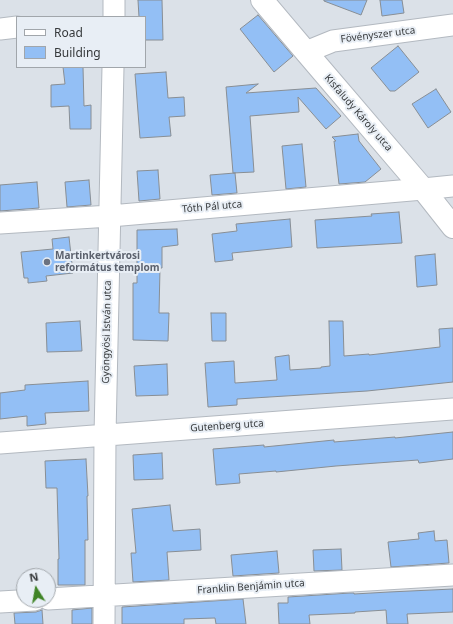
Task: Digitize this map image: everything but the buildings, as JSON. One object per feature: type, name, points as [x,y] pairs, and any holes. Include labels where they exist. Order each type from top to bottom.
[{"type":"main road","name":"Kisfaludy Károly utca","points":[[262,0],[423,189],[453,227]]},
{"type":"street","points":[[114,0],[114,16]]},
{"type":"street","name":"Fövényszer utca","points":[[306,52],[332,41],[453,25]]},
{"type":"street","points":[[0,29],[16,27]]},
{"type":"street","name":"Gyöngyösi István utca","points":[[104,624],[105,435],[113,68]]},
{"type":"street","name":"Tóth Pál utca","points":[[0,223],[110,216],[453,186]]},
{"type":"street","name":"Gutenberg utca","points":[[0,442],[453,409]]},
{"type":"street","name":"Franklin Benjámin utca","points":[[56,599],[453,575]]},
{"type":"street","points":[[0,602],[16,601]]},
{"type":"place","name":"Martinkertvárosi református templom","points":[[47,262]]}]
